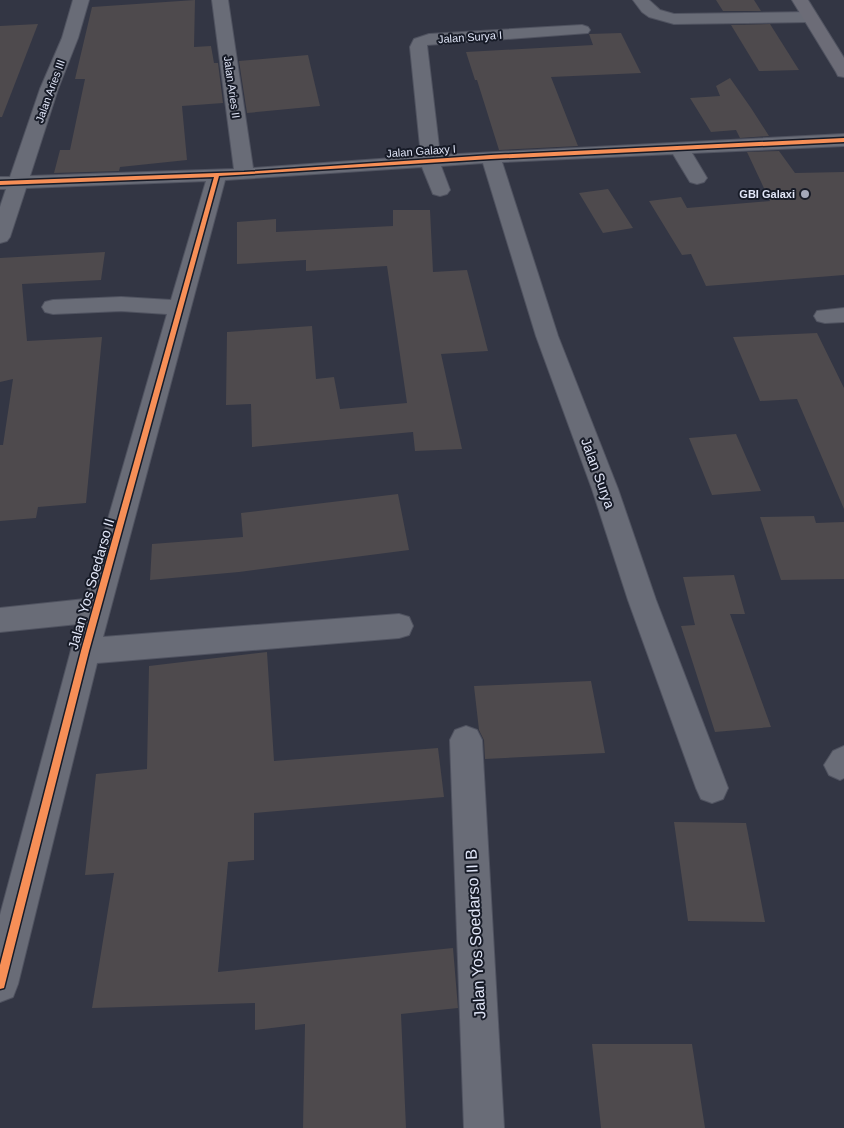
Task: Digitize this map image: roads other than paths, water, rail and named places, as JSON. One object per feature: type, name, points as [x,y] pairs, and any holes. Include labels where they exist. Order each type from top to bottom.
[{"type":"street","name":"Jalan Aries III","points":[[0,237],[10,183],[70,38],[81,0]]},
{"type":"street","name":"Jalan Aries II","points":[[220,0],[244,174]]},
{"type":"street","points":[[642,0],[647,10],[654,14],[674,19],[810,17]]},
{"type":"street","points":[[800,0],[844,72]]},
{"type":"street","name":"Jalan Surya I","points":[[435,175],[418,47],[420,42],[429,39],[582,30]]},
{"type":"street","name":"Jalan Galaxy I","points":[[10,183],[215,183],[244,174],[435,175],[494,164],[688,162],[844,140]]},
{"type":"street","name":"Jalan Surya","points":[[494,164],[546,336],[605,489],[642,600],[712,788]]},
{"type":"street","name":"Jalan Yos Soedarso II","points":[[0,984],[85,651],[215,183]]},
{"type":"street","points":[[54,307],[121,304],[180,308]]},
{"type":"street","points":[[0,620],[97,610]]},
{"type":"street","points":[[85,651],[398,626]]},
{"type":"street","name":"Jalan Yos Soedarso II B","points":[[466,740],[484,1128]]},
{"type":"place","name":"GBI Galaxi","points":[[805,194]]}]
